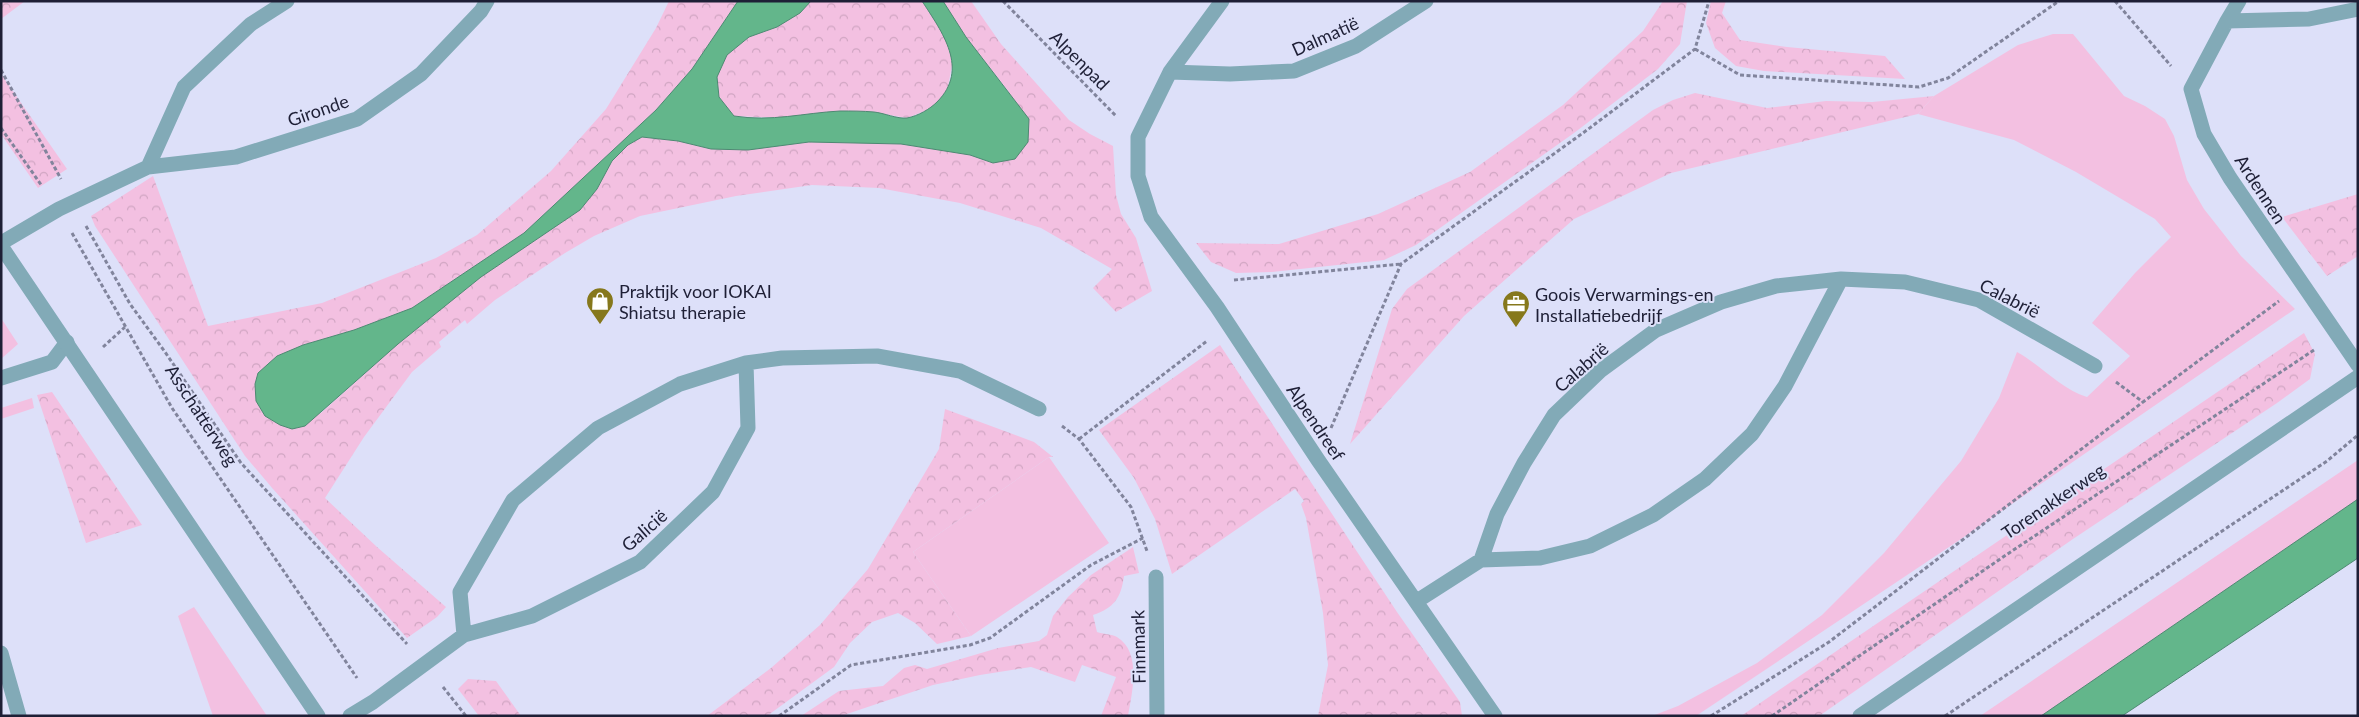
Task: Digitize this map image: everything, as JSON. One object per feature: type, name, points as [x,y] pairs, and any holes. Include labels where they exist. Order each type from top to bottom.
[{"type":"street","points":[[148,166],[184,87],[251,24],[287,1]]},
{"type":"street","name":"Gironde","points":[[1,245],[59,209],[148,166],[236,157],[357,119],[421,74],[481,11],[487,1]]},
{"type":"street","points":[[1138,137],[1170,72],[1222,1]]},
{"type":"street","name":"Dalmatië","points":[[1170,72],[1230,74],[1294,71],[1356,46],[1426,1]]},
{"type":"street","points":[[2191,89],[2239,1]]},
{"type":"street","points":[[2227,21],[2309,19],[2358,9]]},
{"type":"street","name":"Ardennen","points":[[2191,89],[2204,134],[2230,178],[2358,365]]},
{"type":"street","name":"Alpendreef","points":[[1138,137],[1138,176],[1151,217],[1229,324],[1318,460],[1417,601],[1494,716]]},
{"type":"street","points":[[1,245],[318,716]]},
{"type":"street","points":[[1417,601],[1481,560],[1540,558],[1590,546],[1653,515],[1705,479],[1752,434],[1785,386],[1841,278]]},
{"type":"street","name":"Calabrië","points":[[1481,560],[1497,514],[1524,463],[1554,415],[1600,371],[1656,330],[1721,302],[1776,286],[1841,278],[1905,282],[1979,300],[2095,366]]},
{"type":"street","points":[[1,378],[52,362],[67,342]]},
{"type":"street","points":[[464,635],[460,592],[513,500],[598,428],[680,384],[746,363],[782,358],[877,356],[960,371],[1040,409]]},
{"type":"street","name":"Galicië","points":[[350,716],[373,702],[464,635],[532,616],[640,562],[713,492],[748,428],[746,363]]},
{"type":"street","points":[[1860,716],[2358,377]]},
{"type":"street","name":"Finnmark","points":[[1156,577],[1157,716]]},
{"type":"street","points":[[1,653],[19,716]]},
{"type":"path","name":"Alpenpad","points":[[1003,1],[1138,137]]},
{"type":"path","points":[[1201,284],[1401,264],[1587,130],[1695,49],[1709,1]]},
{"type":"path","points":[[1695,49],[1740,75],[1920,87],[1948,78],[2059,1]]},
{"type":"path","points":[[2115,1],[2191,89]]},
{"type":"path","points":[[1,70],[130,304],[241,463],[425,664],[466,716]]},
{"type":"path","name":"Asschatterweg","points":[[1,128],[59,209],[172,408],[373,702]]},
{"type":"path","points":[[1318,460],[1401,264]]},
{"type":"path","points":[[1711,716],[1829,642],[2143,402],[2302,284]]},
{"type":"path","points":[[1079,439],[1229,324]]},
{"type":"path","name":"Torenakkerweg","points":[[1772,716],[1995,562],[2336,334]]},
{"type":"path","points":[[2095,366],[2143,402]]},
{"type":"path","points":[[1040,409],[1079,439],[1131,507],[1156,577]]},
{"type":"path","points":[[1945,716],[2327,461],[2358,435]]},
{"type":"path","points":[[779,716],[851,666],[970,645],[990,638],[1091,565],[1142,538]]},
{"type":"green space","points":[[1,1],[25,1],[1,19]]},
{"type":"green space","points":[[669,1],[738,1],[692,69],[656,110],[524,233],[412,308],[354,330],[303,345],[256,401],[265,416],[280,425],[321,413],[398,344],[481,277],[580,210],[597,189],[612,161],[628,145],[642,137],[678,141],[711,149],[748,150],[809,142],[901,144],[970,155],[993,163],[1009,92],[966,37],[943,1],[971,1],[1001,44],[1069,120],[1113,146],[1116,195],[1121,214],[1136,238],[1152,291],[1116,312],[1093,288],[1112,269],[1041,228],[960,203],[879,188],[812,185],[736,196],[640,216],[594,236],[495,300],[467,324],[465,320],[439,342],[441,347],[412,372],[364,437],[325,498],[377,547],[446,607],[437,617],[407,638],[245,456],[95,226],[91,216],[153,176],[208,326],[322,303],[436,258],[477,235],[551,171],[606,109],[656,28]]},
{"type":"green space","points":[[811,1],[922,1],[945,37],[953,60],[947,92],[930,109],[907,118],[873,112],[808,114],[785,118],[734,116],[719,97],[717,76],[727,55],[749,37],[777,27],[800,13]]},
{"type":"green space","points":[[1663,1],[1687,1],[1680,44],[1658,69],[1574,133],[1416,245],[1384,260],[1272,272],[1236,273],[1211,262],[1196,243],[1279,244],[1378,214],[1470,172],[1563,105],[1643,31]]},
{"type":"green space","points":[[1711,1],[1726,1],[1722,13],[1740,40],[1787,47],[1885,56],[1905,79],[1764,71],[1736,66],[1715,48],[1706,23]]},
{"type":"green space","points":[[2053,34],[2073,34],[2124,96],[2145,106],[2165,119],[2174,136],[2187,180],[2204,209],[2241,256],[2295,309],[1958,541],[1696,716],[1652,716],[1678,706],[1757,663],[1822,615],[1884,553],[1961,461],[1999,398],[2017,352],[2069,389],[2087,397],[2130,356],[2092,323],[2135,273],[2171,237],[2155,219],[2076,172],[2014,140],[1918,114],[1934,96],[2018,45]]},
{"type":"green space","points":[[1,74],[67,169],[38,188],[1,134]]},
{"type":"green space","points":[[1695,93],[1767,108],[1826,101],[1872,102],[1934,96],[1918,114],[1671,173],[1574,219],[1464,316],[1350,444],[1392,309],[1407,289],[1653,110],[1673,100]]},
{"type":"green space","points":[[2358,194],[2358,256],[2327,276],[2282,217]]},
{"type":"green space","points":[[1,318],[18,344],[1,359]]},
{"type":"green space","points":[[2304,333],[2315,354],[2310,379],[2073,539],[1822,714],[1819,716],[1741,716]]},
{"type":"green space","points":[[1220,345],[1397,612],[1460,702],[1462,716],[1318,716],[1328,665],[1323,613],[1306,518],[1301,504],[1304,501],[1295,489],[1172,574],[1155,519],[1134,478],[1099,430]]},
{"type":"green space","points":[[52,392],[142,525],[86,543],[37,395]]},
{"type":"green space","points":[[32,398],[34,408],[1,419],[1,408]]},
{"type":"green space","points":[[945,409],[1034,442],[1053,457],[1049,457],[913,552],[971,636],[937,644],[915,623],[898,613],[872,622],[850,643],[834,667],[767,716],[707,716],[771,668],[820,625],[868,569],[939,449]]},
{"type":"green space","points":[[1049,457],[1109,543],[971,636],[913,552]]},
{"type":"green space","points":[[2358,460],[2358,499],[2352,504],[2042,716],[1980,716]]},
{"type":"green space","points":[[1133,547],[1139,573],[1124,576],[1121,590],[1115,601],[1106,609],[1093,615],[1097,632],[1117,637],[1130,652],[1133,663],[1133,685],[1128,716],[1101,716],[1116,677],[1082,665],[1075,682],[1031,667],[933,685],[841,716],[801,716],[839,691],[883,686],[904,668],[915,665],[927,669],[998,648],[1039,641],[1047,635],[1053,616],[1068,597],[1091,575]]},
{"type":"green space","points":[[194,607],[267,716],[213,716],[178,616]]},
{"type":"green space","points":[[468,679],[496,681],[521,716],[479,716],[458,689]]},
{"type":"shaded area","points":[[738,1],[811,1],[800,13],[777,27],[749,37],[727,55],[717,77],[719,97],[734,116],[774,118],[853,111],[874,112],[907,118],[924,112],[937,102],[947,89],[951,77],[952,64],[949,51],[937,25],[922,1],[943,1],[966,37],[1029,119],[1028,142],[1015,159],[993,163],[970,155],[901,144],[809,142],[748,150],[711,149],[678,141],[642,137],[628,145],[612,161],[597,189],[580,210],[481,277],[398,344],[305,426],[292,429],[280,425],[265,416],[256,401],[255,384],[258,373],[277,356],[303,345],[354,330],[412,308],[524,233],[656,110],[692,69]]},
{"type":"shaded area","points":[[2358,499],[2358,558],[2122,716],[2041,716]]},
{"type":"place","name":"Praktijk voor IOKAI Shiatsu therapie","points":[[600,325]]},
{"type":"place","name":"Goois Verwarmings-en Installatiebedrijf","points":[[1516,328]]}]
